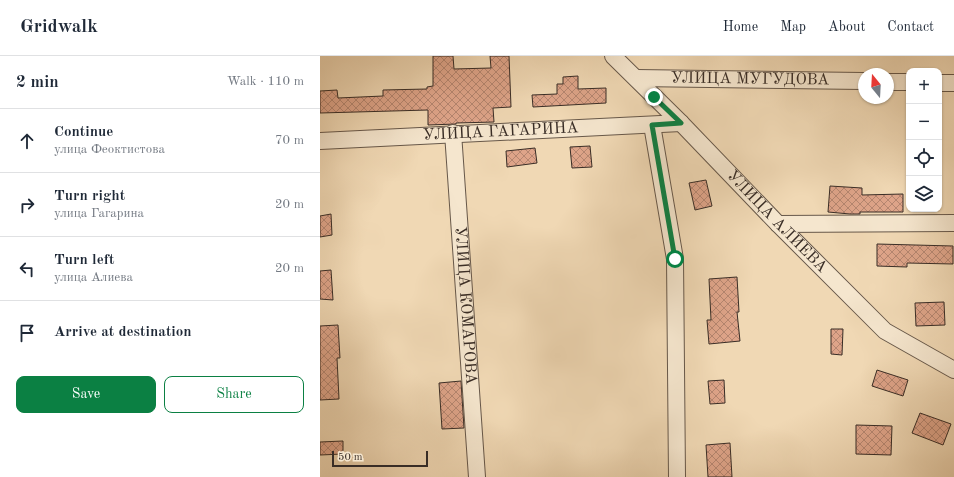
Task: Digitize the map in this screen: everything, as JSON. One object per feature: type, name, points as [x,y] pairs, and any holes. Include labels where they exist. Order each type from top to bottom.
[{"type":"street","name":"УЛИЦА АЛИЕВА","points":[[613,56],[681,123],[778,224],[885,330],[954,370]]},
{"type":"street","name":"УЛИЦА МУГУДОВА","points":[[636,78],[858,81]]},
{"type":"street","points":[[894,82],[906,82]]},
{"type":"street","points":[[942,83],[954,83]]},
{"type":"street","name":"УЛИЦА ГАГАРИНА","points":[[320,140],[681,123]]},
{"type":"street","points":[[652,125],[675,259],[677,477]]},
{"type":"street","name":"УЛИЦА КОМАРОВА","points":[[453,133],[477,477]]},
{"type":"street","points":[[778,224],[954,223]]},
{"type":"building","points":[[433,56],[453,56],[454,69],[491,68],[490,56],[509,56],[511,107],[493,108],[494,122],[428,125],[428,110],[320,113],[320,91],[337,90],[338,98],[383,96],[383,90],[427,89],[427,87],[433,86]]},
{"type":"building","points":[[578,76],[578,89],[606,88],[606,103],[533,107],[532,95],[557,94],[557,84],[563,84],[563,77]]},
{"type":"building","points":[[590,146],[592,167],[572,168],[570,147]]},
{"type":"building","points":[[535,148],[537,163],[507,167],[506,151]]},
{"type":"building","points":[[706,180],[712,206],[695,210],[689,183]]},
{"type":"building","points":[[830,186],[862,188],[862,195],[903,194],[903,212],[860,212],[860,214],[850,214],[828,212]]},
{"type":"building","points":[[331,214],[332,235],[320,237],[320,216]]},
{"type":"building","points":[[877,244],[953,246],[953,264],[907,263],[907,267],[877,266]]},
{"type":"building","points":[[331,270],[333,300],[320,299],[320,271]]},
{"type":"building","points":[[737,277],[739,312],[737,312],[740,341],[709,344],[707,320],[711,320],[709,279]]},
{"type":"building","points":[[944,302],[945,325],[916,326],[915,303]]},
{"type":"building","points":[[338,325],[340,358],[337,358],[339,399],[320,400],[320,326]]},
{"type":"building","points":[[831,329],[843,329],[842,355],[831,354]]},
{"type":"building","points":[[877,370],[908,380],[903,396],[872,386]]},
{"type":"building","points":[[724,380],[725,403],[710,404],[708,381]]},
{"type":"building","points":[[461,381],[464,428],[442,429],[439,383]]},
{"type":"building","points":[[920,413],[951,424],[943,445],[912,433]]},
{"type":"building","points":[[856,425],[892,426],[891,455],[856,454]]},
{"type":"building","points":[[343,441],[343,454],[320,455],[320,442]]},
{"type":"building","points":[[730,443],[732,477],[708,477],[706,445]]},
{"type":"route","points":[[654,97],[681,123],[652,125],[675,259]]}]
